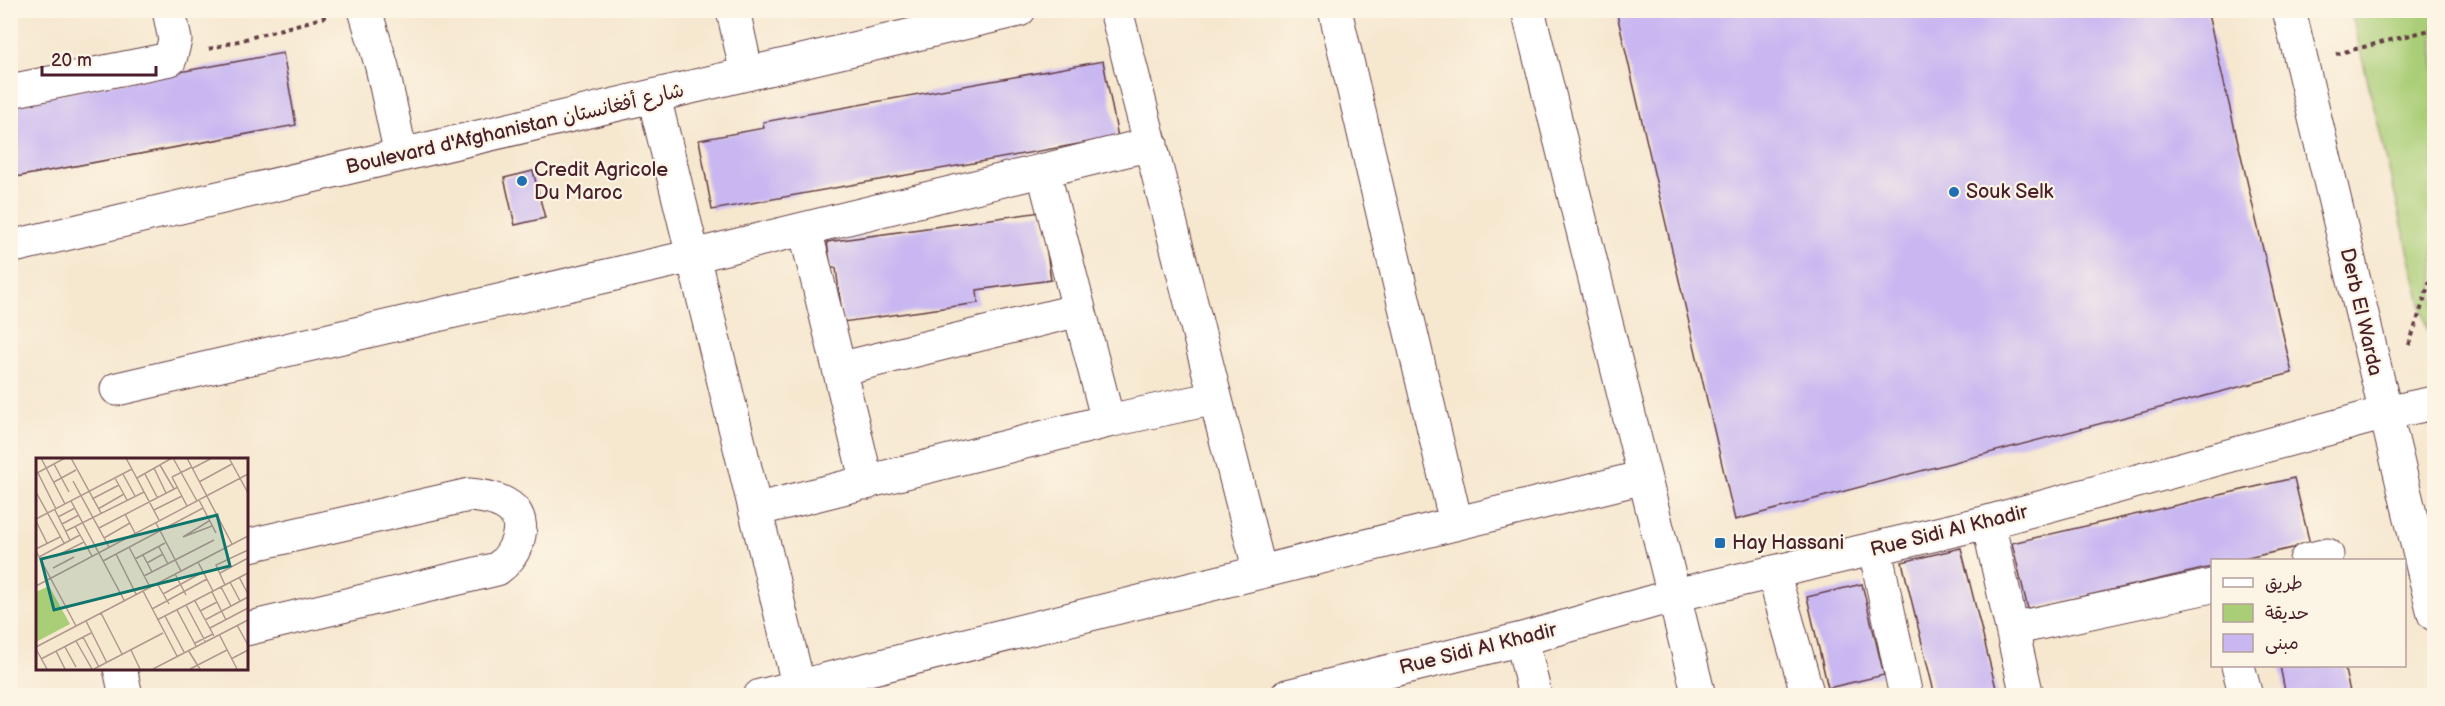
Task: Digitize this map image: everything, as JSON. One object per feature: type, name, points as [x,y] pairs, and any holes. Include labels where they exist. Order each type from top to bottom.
[{"type":"street","points":[[10,91],[170,59],[175,40],[169,10]]},
{"type":"street","points":[[733,10],[747,74]]},
{"type":"street","points":[[1116,10],[1260,572]]},
{"type":"street","points":[[1335,10],[1456,523]]},
{"type":"street","points":[[1528,10],[1699,696]]},
{"type":"street","name":"Derb El Warda","points":[[2289,10],[2434,614]]},
{"type":"street","points":[[352,12],[382,67],[401,155]]},
{"type":"street","name":"Boulevard d'Afghanistan شارع أفغانستان","points":[[10,247],[654,98],[1011,12]]},
{"type":"street","points":[[654,98],[799,691]]},
{"type":"street","points":[[117,389],[693,256],[1151,144]]},
{"type":"street","points":[[1043,170],[1108,421]]},
{"type":"street","points":[[805,229],[867,483]]},
{"type":"street","points":[[839,369],[1079,310]]},
{"type":"street","points":[[755,510],[1108,421],[1215,398]]},
{"type":"street","name":"Rue Sidi Al Khadir","points":[[1287,696],[1522,639],[1675,595],[1988,522],[2385,413],[2434,403]]},
{"type":"street","points":[[760,696],[799,691],[1260,572],[1644,477]]},
{"type":"street","points":[[248,546],[469,495],[486,496],[504,503],[515,512],[519,528],[512,555],[497,568],[248,629]]},
{"type":"street","points":[[1988,522],[2027,696]]},
{"type":"street","points":[[1875,549],[1906,696]]},
{"type":"street","points":[[1773,572],[1808,696]]},
{"type":"street","points":[[2012,629],[2211,586]]},
{"type":"street","points":[[1522,639],[1535,696]]},
{"type":"street","points":[[2238,667],[2246,696]]},
{"type":"street","points":[[120,670],[126,696]]},
{"type":"path","points":[[170,59],[352,12]]},
{"type":"path","points":[[2302,63],[2434,29]]},
{"type":"path","points":[[2408,347],[2434,269]]},
{"type":"green space","points":[[2351,11],[2434,11],[2434,328],[2427,329]]},
{"type":"building","name":"Souk Selk","points":[[1616,10],[2207,10],[2292,373],[1735,520]]},
{"type":"building","points":[[283,53],[296,125],[10,178],[10,103]]},
{"type":"building","points":[[1103,61],[1118,137],[712,210],[699,140],[764,128],[763,122]]},
{"type":"building","points":[[533,171],[545,218],[515,225],[504,178]]},
{"type":"building","points":[[1041,212],[1051,280],[977,290],[978,303],[843,322],[836,268],[831,268],[827,242]]},
{"type":"building","points":[[2294,478],[2310,544],[2243,559],[2211,559],[2211,567],[2028,609],[2012,543]]},
{"type":"building","points":[[1961,548],[1998,696],[1935,696],[1902,562]]},
{"type":"building","points":[[1862,584],[1884,675],[1828,688],[1807,597]]},
{"type":"building","points":[[2280,667],[2344,667],[2351,696],[2286,696]]},
{"type":"place","name":"Credit Agricole Du Maroc","points":[[522,181]]},
{"type":"place","name":"Souk Selk","points":[[1954,192]]},
{"type":"place","name":"Hay Hassani","points":[[1720,543]]}]
